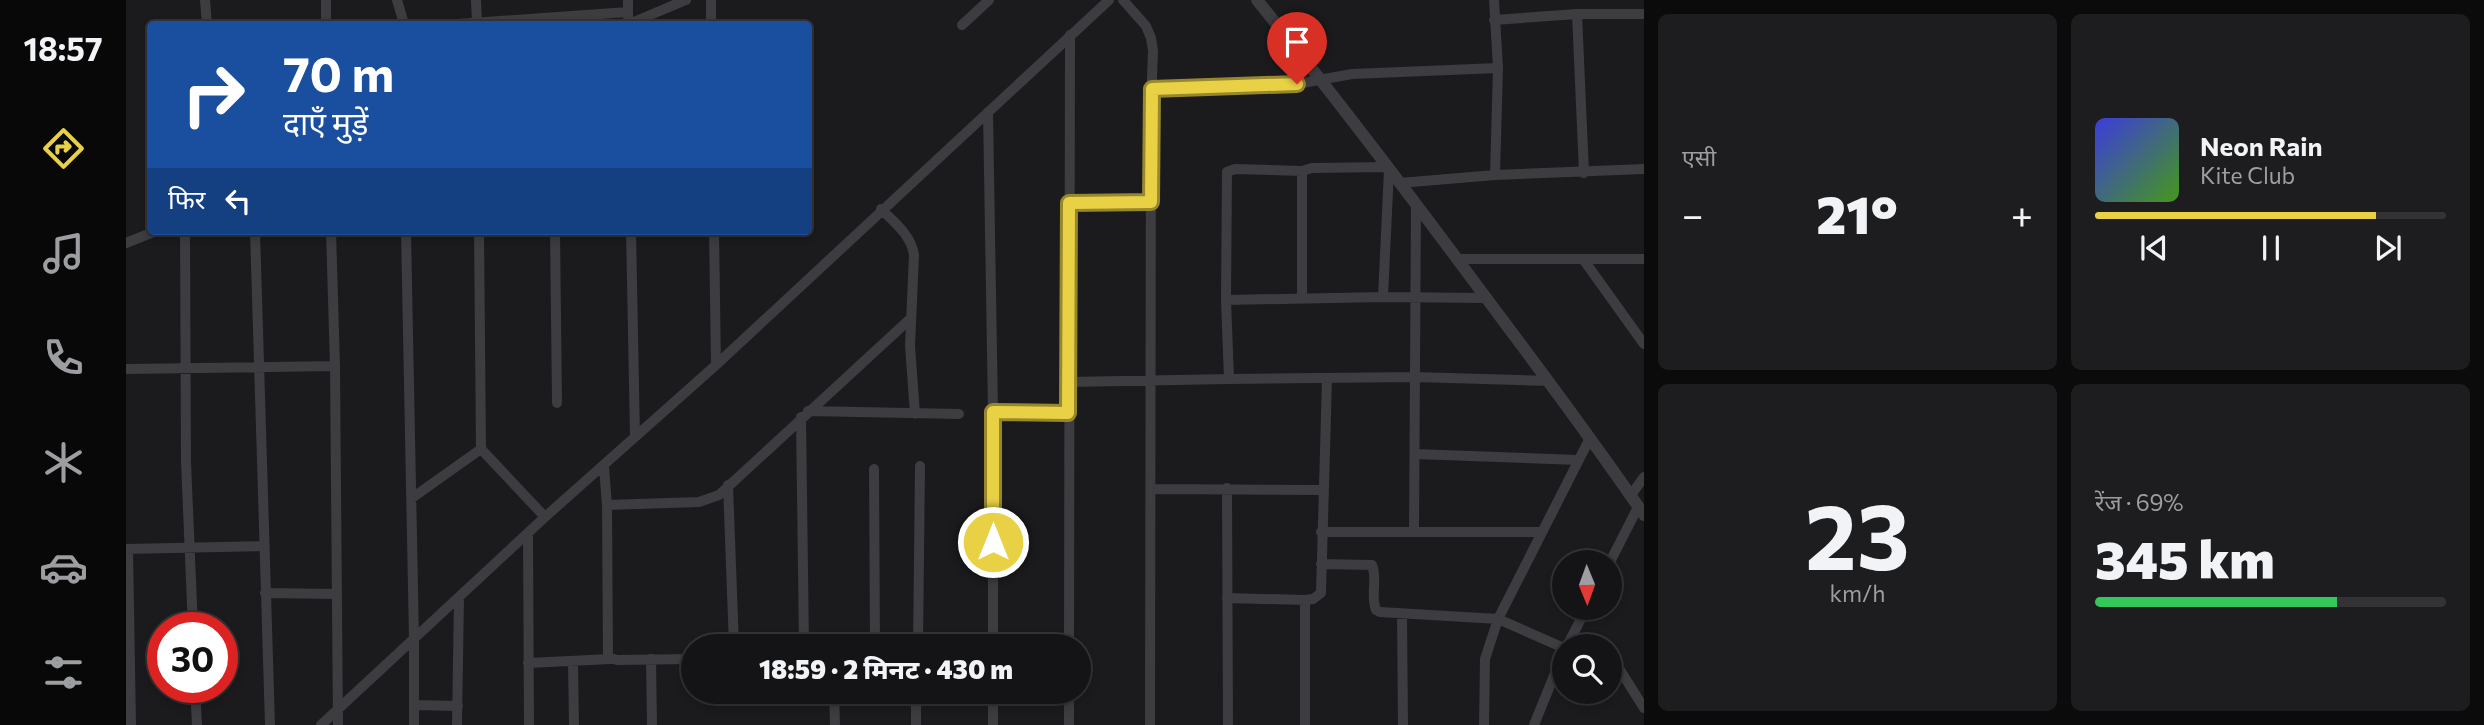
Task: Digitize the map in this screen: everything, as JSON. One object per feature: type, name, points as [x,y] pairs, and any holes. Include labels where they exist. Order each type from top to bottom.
[{"type":"street","points":[[205,0],[207,21]]},
{"type":"street","points":[[326,0],[326,21]]},
{"type":"street","points":[[397,0],[403,21]]},
{"type":"street","points":[[476,0],[477,21]]},
{"type":"street","points":[[628,0],[628,21]]},
{"type":"street","points":[[635,21],[686,0]]},
{"type":"street","points":[[711,0],[711,21]]},
{"type":"street","points":[[962,25],[989,0]]},
{"type":"street","points":[[321,725],[545,517],[716,365],[1109,0]]},
{"type":"street","points":[[1123,0],[1146,26],[1153,51],[1150,725]]},
{"type":"street","points":[[1257,0],[1321,79],[1458,259],[1638,506]]},
{"type":"street","points":[[1494,0],[1498,68],[1495,175]]},
{"type":"street","points":[[515,21],[628,12]]},
{"type":"street","points":[[1494,20],[1577,14],[1644,14]]},
{"type":"street","points":[[1577,14],[1584,173]]},
{"type":"street","points":[[1069,634],[1070,35]]},
{"type":"street","points":[[1152,89],[1297,84],[1352,74],[1498,68]]},
{"type":"street","points":[[988,112],[993,412],[993,634]]},
{"type":"street","points":[[1229,379],[1226,300],[1227,172],[1235,169],[1302,171],[1312,168],[1388,168]]},
{"type":"street","points":[[1383,297],[1388,168]]},
{"type":"street","points":[[1400,183],[1495,175],[1644,169]]},
{"type":"street","points":[[1301,298],[1302,171]]},
{"type":"street","points":[[1069,203],[1151,202]]},
{"type":"street","points":[[1414,532],[1416,204]]},
{"type":"street","points":[[881,209],[906,233],[914,255],[910,319],[915,414]]},
{"type":"street","points":[[126,243],[147,235]]},
{"type":"street","points":[[185,235],[185,368],[192,612]]},
{"type":"street","points":[[255,235],[270,725]]},
{"type":"street","points":[[331,235],[338,725]]},
{"type":"street","points":[[406,235],[414,725]]},
{"type":"street","points":[[479,235],[481,449],[545,517]]},
{"type":"street","points":[[555,235],[557,403]]},
{"type":"street","points":[[631,235],[635,437]]},
{"type":"street","points":[[714,235],[716,365]]},
{"type":"street","points":[[1458,259],[1644,259]]},
{"type":"street","points":[[1583,259],[1644,344]]},
{"type":"street","points":[[1226,300],[1487,298]]},
{"type":"street","points":[[607,505],[699,502],[719,495],[910,319]]},
{"type":"street","points":[[126,369],[334,366]]},
{"type":"street","points":[[1068,382],[1415,377],[1549,382]]},
{"type":"street","points":[[1227,597],[1313,600],[1321,593],[1327,379]]},
{"type":"street","points":[[993,412],[1068,413]]},
{"type":"street","points":[[805,414],[959,414]]},
{"type":"street","points":[[804,634],[805,414]]},
{"type":"street","points":[[1484,725],[1485,659],[1498,619],[1590,438]]},
{"type":"street","points":[[412,498],[481,449]]},
{"type":"street","points":[[1415,454],[1578,460]]},
{"type":"street","points":[[918,634],[920,466]]},
{"type":"street","points":[[604,467],[607,505],[608,652],[611,659]]},
{"type":"street","points":[[874,469],[874,634]]},
{"type":"street","points":[[1616,550],[1638,506],[1644,477]]},
{"type":"street","points":[[728,485],[734,634]]},
{"type":"street","points":[[1227,488],[1228,725]]},
{"type":"street","points":[[1152,489],[1322,490]]},
{"type":"street","points":[[1321,532],[1541,532]]},
{"type":"street","points":[[528,534],[529,725]]},
{"type":"street","points":[[131,725],[127,549],[263,546]]},
{"type":"street","points":[[1321,564],[1373,565],[1374,608],[1380,612],[1498,619],[1552,642]]},
{"type":"street","points":[[265,593],[337,594]]},
{"type":"street","points":[[457,725],[459,597]]},
{"type":"street","points":[[1305,600],[1305,725]]},
{"type":"street","points":[[1402,614],[1403,725]]},
{"type":"street","points":[[651,659],[652,725]]},
{"type":"street","points":[[528,663],[681,659]]},
{"type":"street","points":[[573,662],[574,725]]},
{"type":"street","points":[[1622,673],[1644,708]]},
{"type":"street","points":[[1534,725],[1552,680]]},
{"type":"street","points":[[196,703],[197,725]]},
{"type":"street","points":[[834,704],[835,725]]},
{"type":"street","points":[[916,704],[916,725]]},
{"type":"street","points":[[993,704],[993,725]]},
{"type":"street","points":[[1069,704],[1069,725]]},
{"type":"street","points":[[414,705],[458,706]]},
{"type":"route","points":[[993,542],[993,412],[1068,413],[1069,203],[1151,202],[1152,89],[1297,84]]}]
